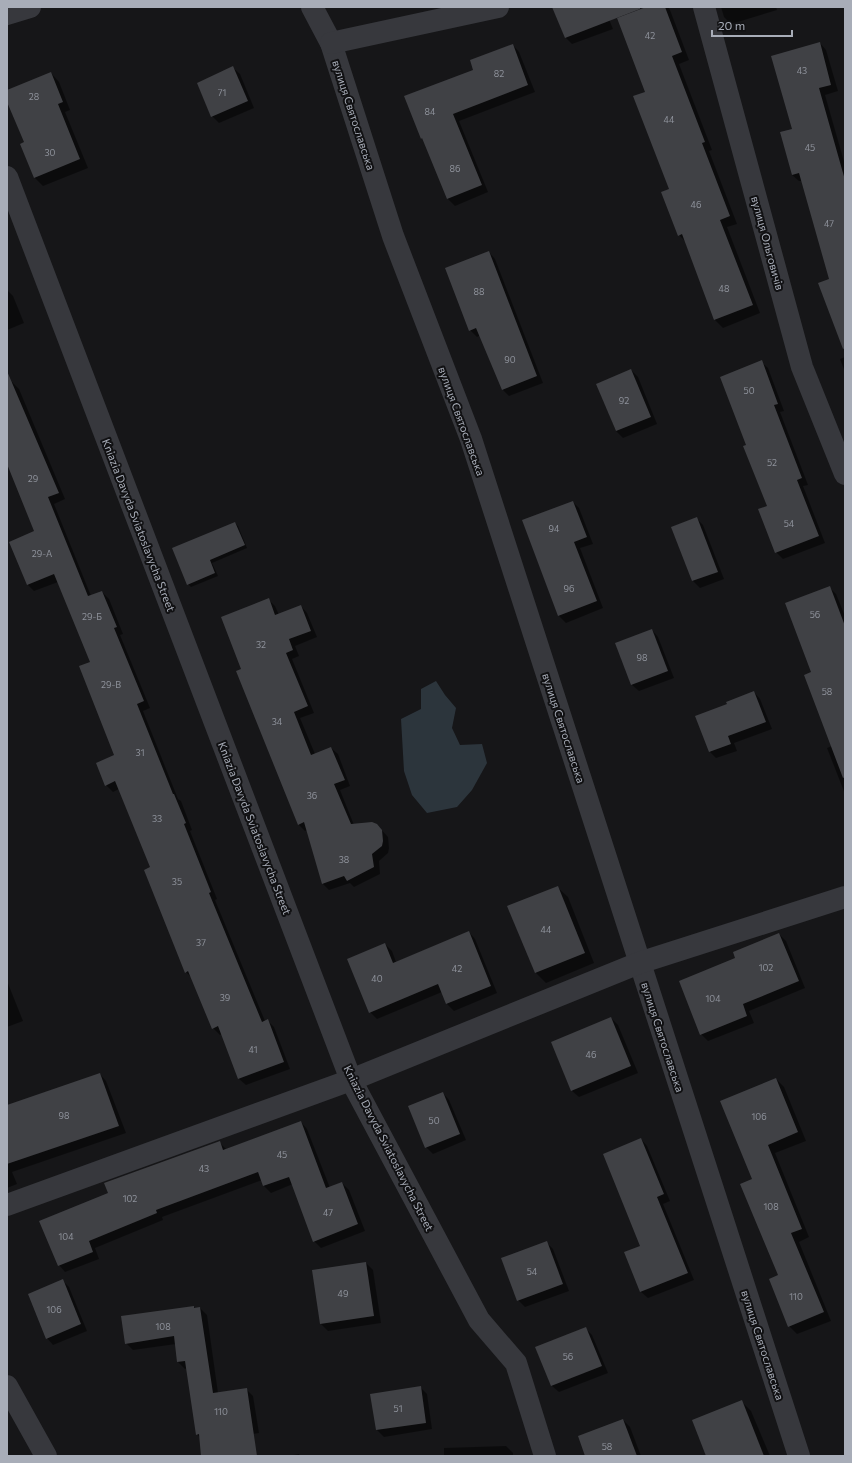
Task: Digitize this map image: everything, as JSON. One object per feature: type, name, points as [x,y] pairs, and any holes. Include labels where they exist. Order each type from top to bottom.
[{"type":"street","points":[[7,14],[30,7]]},
{"type":"street","name":"вулиця Святославська","points":[[312,7],[331,43],[393,236],[471,439],[799,1456]]},
{"type":"street","points":[[331,43],[498,7]]},
{"type":"street","name":"вулиця Ольговичів","points":[[704,7],[802,367],[845,474]]},
{"type":"street","name":"Kniazia Davyda Sviatoslavycha Street","points":[[7,177],[351,1080],[479,1320],[516,1363],[545,1456]]},
{"type":"street","points":[[7,1205],[351,1080],[639,963],[845,897]]},
{"type":"street","points":[[7,1386],[46,1456]]},
{"type":"shaded area","points":[[436,681],[456,708],[452,728],[460,745],[482,744],[487,763],[472,790],[457,807],[427,813],[412,795],[404,771],[401,719],[421,709],[421,689]]},
{"type":"building","points":[[552,7],[640,7],[640,9],[565,38]]},
{"type":"building","points":[[646,7],[665,7],[682,52],[672,56],[705,142],[702,143],[730,216],[720,220],[753,305],[714,320],[682,234],[678,236],[661,192],[669,189],[633,96],[645,92],[617,18]]},
{"type":"building","points":[[820,42],[831,85],[819,88],[845,180],[845,348],[843,349],[818,283],[829,279],[799,173],[792,175],[780,132],[792,129],[771,56]]},
{"type":"building","points":[[513,44],[528,85],[453,114],[482,185],[447,199],[404,96],[473,70],[470,60]]},
{"type":"building","points":[[233,66],[248,101],[211,117],[197,83]]},
{"type":"building","points":[[51,72],[63,102],[58,104],[80,159],[34,178],[20,144],[24,142],[7,102],[7,90]]},
{"type":"building","points":[[489,251],[537,376],[502,390],[476,328],[469,331],[445,268]]},
{"type":"building","points":[[762,360],[778,404],[774,405],[802,478],[797,480],[819,536],[775,553],[758,509],[767,506],[743,446],[746,445],[720,377]]},
{"type":"building","points":[[631,369],[651,417],[616,431],[596,384]]},
{"type":"building","points":[[7,371],[59,493],[48,497],[88,596],[102,591],[117,627],[114,628],[144,701],[137,704],[186,823],[184,824],[211,892],[209,893],[262,1022],[268,1019],[284,1062],[238,1079],[218,1026],[212,1029],[188,971],[185,973],[144,870],[150,867],[115,781],[105,786],[96,763],[114,755],[79,666],[90,662],[54,574],[27,585],[9,542],[34,531],[7,464]]},
{"type":"building","points":[[573,501],[587,537],[574,542],[597,601],[558,616],[522,520]]},
{"type":"building","points":[[697,517],[718,572],[692,581],[671,527]]},
{"type":"building","points":[[235,522],[245,545],[210,560],[215,573],[187,585],[172,548]]},
{"type":"building","points":[[830,586],[845,626],[845,777],[843,778],[804,675],[811,672],[785,603]]},
{"type":"building","points":[[269,598],[275,615],[301,605],[311,631],[289,639],[293,650],[286,653],[308,706],[294,712],[311,755],[331,747],[345,780],[334,784],[351,824],[372,822],[377,824],[382,830],[382,846],[372,854],[374,867],[347,881],[344,876],[322,884],[304,822],[298,825],[236,671],[241,669],[221,617]]},
{"type":"building","points":[[652,629],[668,671],[631,685],[615,643]]},
{"type":"building","points":[[754,691],[766,722],[728,736],[731,744],[709,752],[695,716],[727,704],[726,702]]},
{"type":"building","points":[[558,886],[585,953],[535,973],[507,906]]},
{"type":"building","points":[[469,931],[491,986],[446,1004],[438,984],[369,1013],[347,959],[385,943],[393,963]]},
{"type":"building","points":[[779,933],[799,981],[743,1004],[747,1016],[700,1035],[679,981],[735,958],[733,952]]},
{"type":"building","points":[[611,1017],[631,1066],[571,1091],[551,1042]]},
{"type":"building","points":[[100,1073],[119,1126],[7,1164],[7,1105]]},
{"type":"building","points":[[776,1078],[798,1132],[768,1145],[802,1229],[791,1233],[824,1312],[788,1327],[769,1279],[778,1275],[740,1184],[752,1179],[720,1101]]},
{"type":"building","points":[[443,1092],[460,1134],[425,1148],[408,1106]]},
{"type":"building","points":[[301,1121],[326,1188],[342,1182],[358,1224],[313,1242],[289,1177],[263,1186],[258,1172],[156,1210],[157,1213],[89,1241],[93,1252],[58,1266],[39,1221],[108,1193],[104,1183],[220,1141],[223,1150]]},
{"type":"building","points":[[641,1138],[664,1194],[657,1197],[688,1273],[640,1292],[624,1252],[640,1246],[603,1154]]},
{"type":"building","points":[[547,1241],[563,1284],[517,1301],[501,1258]]},
{"type":"building","points":[[366,1262],[374,1316],[320,1324],[312,1270]]},
{"type":"building","points":[[63,1279],[81,1324],[46,1339],[28,1294]]},
{"type":"building","points":[[194,1306],[194,1308],[200,1307],[213,1393],[247,1388],[257,1456],[201,1456],[199,1434],[196,1435],[185,1361],[177,1362],[174,1336],[125,1344],[121,1316]]},
{"type":"building","points":[[586,1327],[602,1366],[551,1386],[535,1347]]},
{"type":"building","points":[[421,1386],[426,1423],[376,1430],[370,1394]]},
{"type":"building","points":[[742,1400],[764,1456],[706,1456],[692,1420]]},
{"type":"building","points":[[623,1419],[637,1456],[585,1456],[578,1436]]}]
